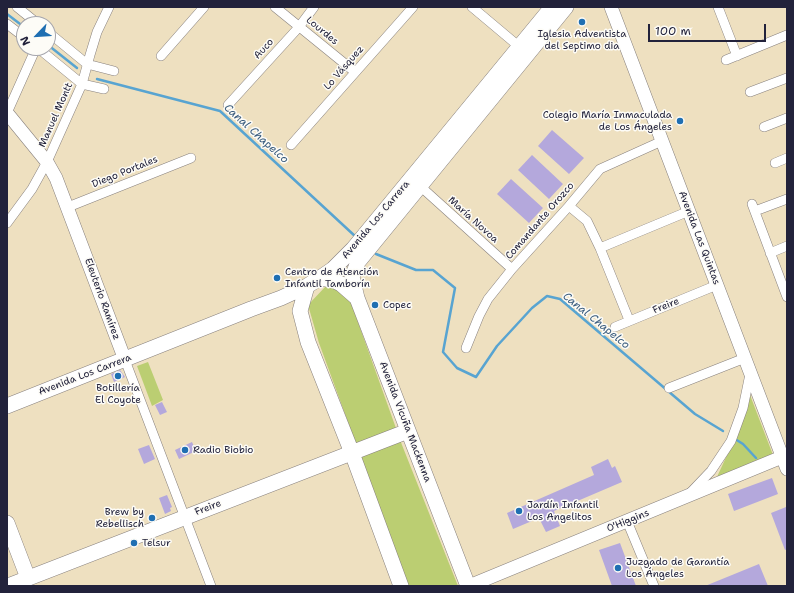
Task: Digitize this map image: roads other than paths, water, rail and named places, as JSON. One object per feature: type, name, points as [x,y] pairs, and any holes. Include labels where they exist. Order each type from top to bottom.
[{"type":"main road","name":"Avenida Los Carrera","points":[[357,298],[352,277],[358,262],[420,186],[523,50],[552,7]]},
{"type":"main road","name":"Avenida Los Carrera","points":[[7,406],[281,298],[308,286],[333,269],[353,249],[523,50],[566,7]]},
{"type":"main road","name":"Avenida Vicuña Mackenna","points":[[320,278],[335,281],[341,284],[357,298],[468,586]]},
{"type":"main road","points":[[308,286],[300,311],[308,342],[352,452],[401,586]]},
{"type":"main road","name":"Freire","points":[[8,586],[30,582],[185,517],[408,431]]},
{"type":"main road","points":[[7,523],[30,582]]},
{"type":"street","points":[[17,7],[28,16]]},
{"type":"street","name":"Manuel Montt","points":[[7,223],[32,189],[47,162],[82,84],[98,32],[109,7]]},
{"type":"street","points":[[161,56],[204,7]]},
{"type":"street","name":"Lourdes","points":[[275,7],[355,72]]},
{"type":"street","name":"Auco","points":[[228,105],[299,27],[314,7]]},
{"type":"street","name":"Lo Vásquez","points":[[291,145],[413,7]]},
{"type":"street","points":[[472,7],[523,50]]},
{"type":"street","name":"Avenida Las Quintas","points":[[611,7],[785,461]]},
{"type":"street","points":[[718,7],[737,56]]},
{"type":"street","points":[[7,24],[16,31]]},
{"type":"street","points":[[726,60],[787,35]]},
{"type":"street","points":[[56,39],[87,64],[114,71]]},
{"type":"street","points":[[7,113],[33,56]]},
{"type":"street","points":[[47,56],[82,84],[104,89]]},
{"type":"street","points":[[750,92],[787,78]]},
{"type":"street","name":"Eleuterio Ramírez","points":[[7,113],[47,162],[56,178],[211,586]]},
{"type":"street","points":[[764,127],[787,118]]},
{"type":"street","name":"Comandante Orozco","points":[[466,348],[479,316],[488,299],[512,269],[600,169],[662,141]]},
{"type":"street","name":"Diego Portales","points":[[68,207],[190,158]]},
{"type":"street","points":[[775,163],[787,158]]},
{"type":"street","name":"María Novoa","points":[[420,186],[512,269]]},
{"type":"street","points":[[786,294],[753,208],[787,199]]},
{"type":"street","points":[[569,206],[587,221],[600,248],[629,320]]},
{"type":"street","points":[[600,248],[689,211]]},
{"type":"street","points":[[770,253],[787,246]]},
{"type":"street","name":"Freire","points":[[615,327],[629,320],[717,286]]},
{"type":"street","points":[[669,388],[745,358]]},
{"type":"street","points":[[687,496],[711,470],[731,441],[744,408],[750,373]]},
{"type":"street","name":"O'Higgins","points":[[468,586],[687,496],[785,461]]},
{"type":"street","points":[[627,521],[654,586]]},
{"type":"waterway","points":[[7,14],[16,21]]},
{"type":"waterway","points":[[56,51],[77,68]]},
{"type":"waterway","name":"Canal Chapelco","points":[[97,79],[220,111],[356,237]]},
{"type":"waterway","name":"Canal Chapelco","points":[[376,254],[416,270],[433,270],[455,288],[443,352],[457,368],[476,377],[497,346],[532,308],[547,296],[560,299],[695,414],[723,431]]},
{"type":"waterway","name":"Canal Chapelco","points":[[735,439],[743,444],[756,458]]},
{"type":"place","name":"Iglesia Adventista del Septimo dia","points":[[582,22]]},
{"type":"place","name":"Colegio María Inmaculada de Los Ángeles","points":[[680,121]]},
{"type":"place","name":"Centro de Atención Infantil Tamborín","points":[[277,278]]},
{"type":"place","name":"Copec","points":[[375,305]]},
{"type":"place","name":"Botillería El Coyote","points":[[118,376]]},
{"type":"place","name":"Radio Biobio","points":[[185,450]]},
{"type":"place","name":"Jardín Infantil Los Angelitos","points":[[519,511]]},
{"type":"place","name":"Brew by Rebellisch","points":[[152,518]]},
{"type":"place","name":"Telsur","points":[[134,543]]},
{"type":"place","name":"Juzgado de Garantía Los Ángeles","points":[[618,568]]}]
